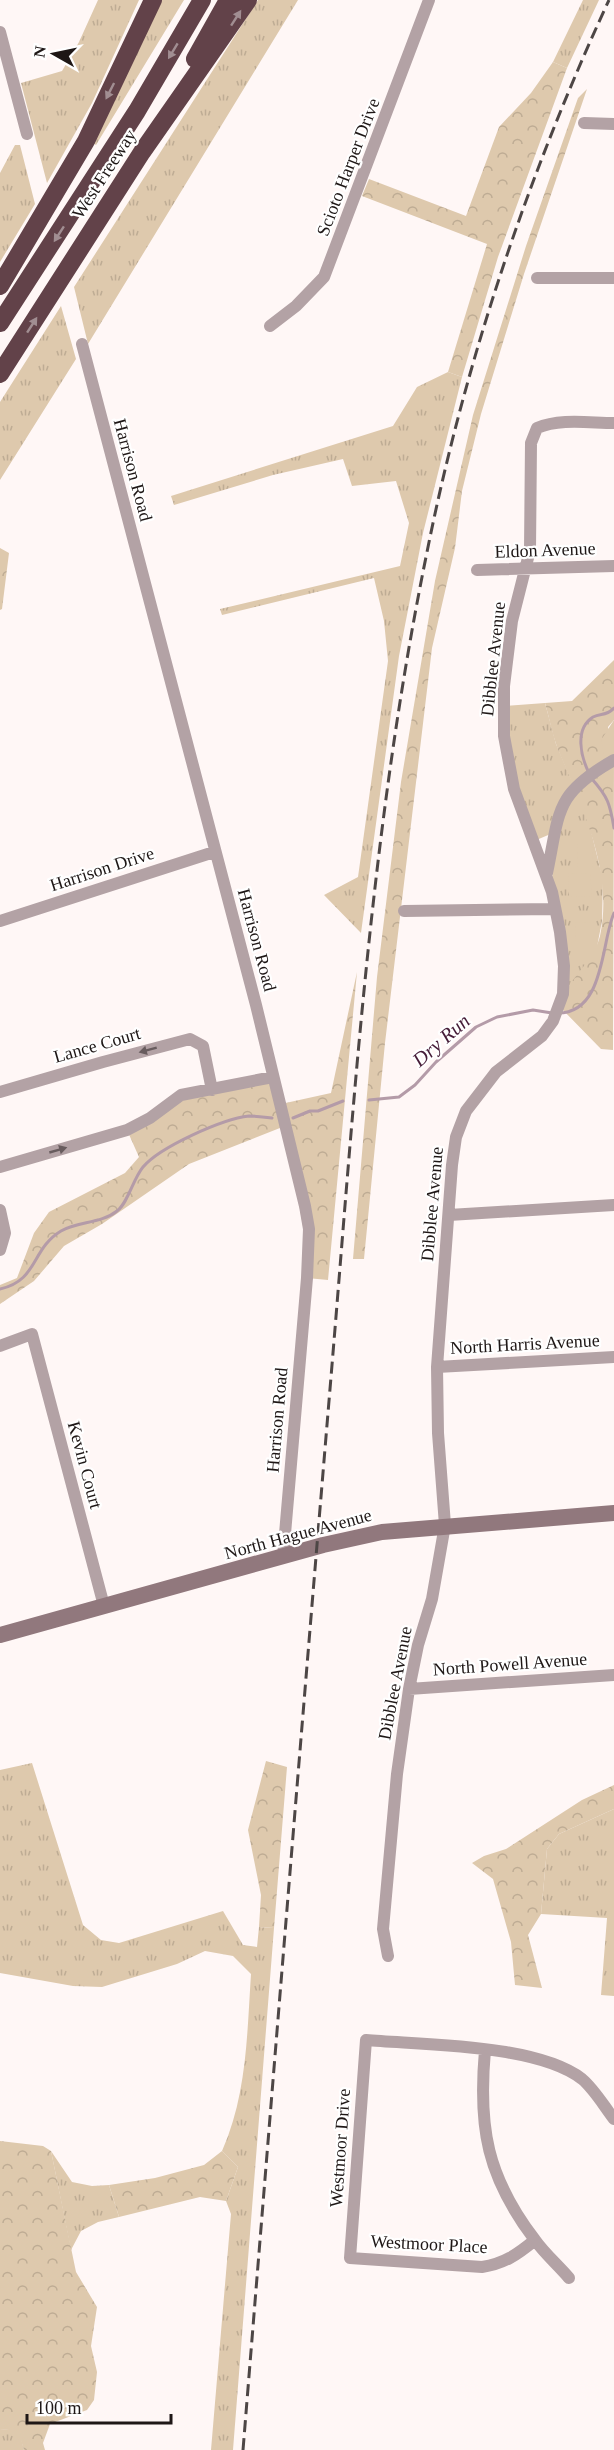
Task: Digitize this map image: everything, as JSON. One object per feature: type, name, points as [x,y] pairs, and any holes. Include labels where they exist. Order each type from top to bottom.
[{"type":"highway","name":"West Freeway","points":[[0,286],[86,141],[153,0]]},
{"type":"highway","points":[[0,323],[137,111],[202,0]]},
{"type":"highway","points":[[142,152],[228,0]]},
{"type":"highway","name":"West Freeway","points":[[0,374],[142,152],[248,0]]},
{"type":"main road","name":"North Hague Avenue","points":[[0,1635],[323,1545],[382,1532],[445,1525],[614,1513]]},
{"type":"street","name":"Scioto Harper Drive","points":[[270,326],[296,306],[324,277],[429,0]]},
{"type":"street","points":[[0,32],[27,134]]},
{"type":"street","points":[[584,123],[614,124]]},
{"type":"street","points":[[537,278],[614,278]]},
{"type":"street","name":"Harrison Road","points":[[82,344],[300,1182],[309,1229],[283,1557]]},
{"type":"street","name":"Dibblee Avenue","points":[[387,1956],[383,1929],[397,1774],[409,1689],[418,1645],[432,1599],[445,1525],[438,1433],[437,1367],[456,1137],[466,1111],[496,1072],[543,1036],[553,1021],[560,1007],[564,966],[555,909],[546,874],[514,789],[504,736],[504,686],[512,621],[530,550],[531,442],[537,428],[562,422],[614,423]]},
{"type":"street","name":"Eldon Avenue","points":[[477,570],[614,566]]},
{"type":"street","points":[[546,874],[554,833],[563,804],[571,791],[588,775],[614,760]]},
{"type":"street","name":"Harrison Drive","points":[[0,921],[214,852]]},
{"type":"street","points":[[404,911],[555,909]]},
{"type":"street","name":"Lance Court","points":[[0,1092],[190,1039],[203,1046],[212,1090]]},
{"type":"street","points":[[1,1164],[127,1130],[150,1118],[181,1095],[273,1077]]},
{"type":"street","points":[[449,1215],[614,1205]]},
{"type":"street","points":[[0,1210],[5,1233],[0,1250]]},
{"type":"street","name":"Kevin Court","points":[[0,1346],[32,1334],[104,1606]]},
{"type":"street","name":"North Harris Avenue","points":[[437,1367],[614,1357]]},
{"type":"street","name":"North Powell Avenue","points":[[409,1689],[614,1675]]},
{"type":"street","name":"Westmoor Drive","points":[[350,2258],[366,2040],[485,2050]]},
{"type":"street","points":[[569,2278],[535,2240],[506,2197],[488,2149],[483,2126],[482,2100],[485,2050],[528,2055],[568,2070],[584,2081],[614,2119]]},
{"type":"street","name":"Westmoor Place","points":[[350,2258],[482,2268],[509,2260],[535,2240]]},
{"type":"green space","points":[[98,0],[139,0],[92,103],[47,183],[21,83],[62,71],[79,42]]},
{"type":"green space","points":[[161,0],[184,0],[96,145],[92,142]]},
{"type":"green space","points":[[258,0],[298,0],[88,344],[74,287]]},
{"type":"green space","points":[[583,0],[599,0],[567,68],[553,62]]},
{"type":"green space","points":[[553,62],[567,68],[498,257],[462,377],[448,372],[487,244],[362,196],[369,179],[466,216],[499,127],[531,93]]},
{"type":"green space","points":[[587,89],[524,274],[481,414],[462,491],[455,548],[432,648],[385,1043],[364,1259],[353,1259],[377,977],[401,782],[435,581],[473,415],[526,246],[578,98]]},
{"type":"green space","points":[[15,145],[20,145],[35,204],[0,262],[0,173]]},
{"type":"green space","points":[[61,306],[76,359],[0,480],[0,402]]},
{"type":"green space","points":[[448,372],[462,377],[423,533],[399,656],[361,933],[324,895],[358,877],[388,661],[384,621],[374,578],[222,615],[220,609],[400,566],[409,523],[396,481],[352,486],[343,459],[273,475],[174,505],[171,496],[393,426],[417,387]]},
{"type":"green space","points":[[0,548],[9,553],[2,609],[0,610]]},
{"type":"green space","points":[[614,660],[614,720],[608,727],[614,760],[613,1050],[601,1049],[560,1007],[568,988],[597,946],[603,911],[603,887],[593,839],[557,747],[545,703],[572,701]]},
{"type":"green space","points":[[545,703],[556,744],[588,819],[603,880],[602,921],[597,947],[593,956],[563,994],[552,892],[553,833],[534,841],[514,789],[503,706]]},
{"type":"green space","points":[[614,720],[614,760],[604,754],[601,740]]},
{"type":"green space","points":[[577,843],[592,843],[593,868],[578,868]]},
{"type":"green space","points":[[590,873],[592,896],[569,897],[568,874]]},
{"type":"green space","points":[[576,922],[594,923],[594,941],[575,941]]},
{"type":"green space","points":[[357,972],[328,1280],[307,1278],[308,1254],[285,1126],[189,1164],[102,1224],[64,1246],[34,1281],[0,1304],[0,1285],[17,1278],[34,1233],[49,1212],[125,1173],[139,1157],[127,1130],[174,1099],[273,1077],[281,1104],[331,1093]]},
{"type":"green space","points":[[266,1761],[287,1767],[274,1928],[259,1927],[261,1895],[248,1830]]},
{"type":"green space","points":[[32,1763],[83,1925],[101,1940],[119,1943],[223,1911],[243,1945],[257,1947],[259,1927],[274,1928],[233,2450],[211,2450],[231,2214],[226,2201],[238,2167],[222,2151],[237,2108],[241,2086],[247,2042],[251,1974],[233,1956],[205,1951],[177,1964],[102,1987],[73,1986],[0,1973],[0,1770]]},
{"type":"green space","points":[[614,1785],[614,1809],[559,1834],[547,1849],[541,1914],[528,1935],[542,1988],[515,1985],[511,1942],[493,1879],[472,1863],[484,1856],[506,1849],[582,1800]]},
{"type":"green space","points":[[614,1809],[614,1996],[601,1995],[607,1918],[541,1914],[547,1849],[559,1834]]},
{"type":"green space","points":[[0,2141],[43,2146],[51,2151],[76,2272],[97,2307],[91,2346],[97,2372],[94,2400],[87,2410],[50,2424],[43,2443],[45,2450],[24,2450],[18,2431],[0,2429]]},
{"type":"green space","points":[[51,2151],[72,2182],[92,2186],[109,2185],[119,2217],[98,2222],[81,2231],[71,2250]]},
{"type":"green space","points":[[222,2151],[238,2167],[226,2201],[200,2197],[119,2217],[109,2185],[155,2178],[204,2165]]},
{"type":"green space","points":[[0,2429],[19,2430],[24,2450],[0,2450]]},
{"type":"waterway","name":"Dry Run","points":[[589,773],[581,744],[583,729],[593,717],[614,708]]},
{"type":"waterway","name":"Dry Run","points":[[592,779],[608,801],[614,828]]},
{"type":"waterway","name":"Dry Run","points":[[558,1013],[573,1010],[585,1001],[593,989],[614,913]]},
{"type":"waterway","name":"Dry Run","points":[[369,1100],[399,1097],[415,1085],[436,1062],[476,1027],[497,1017],[533,1010],[552,1013]]},
{"type":"waterway","name":"Dry Run","points":[[293,1118],[343,1101]]},
{"type":"waterway","name":"Dry Run","points":[[0,1289],[21,1279],[51,1238],[61,1231],[74,1225],[104,1218],[117,1211],[143,1167],[163,1151],[223,1122],[249,1116],[272,1118]]},
{"type":"railway","points":[[243,2450],[366,966],[391,761],[407,659],[441,485],[479,343],[525,203],[579,67],[609,0]]}]
